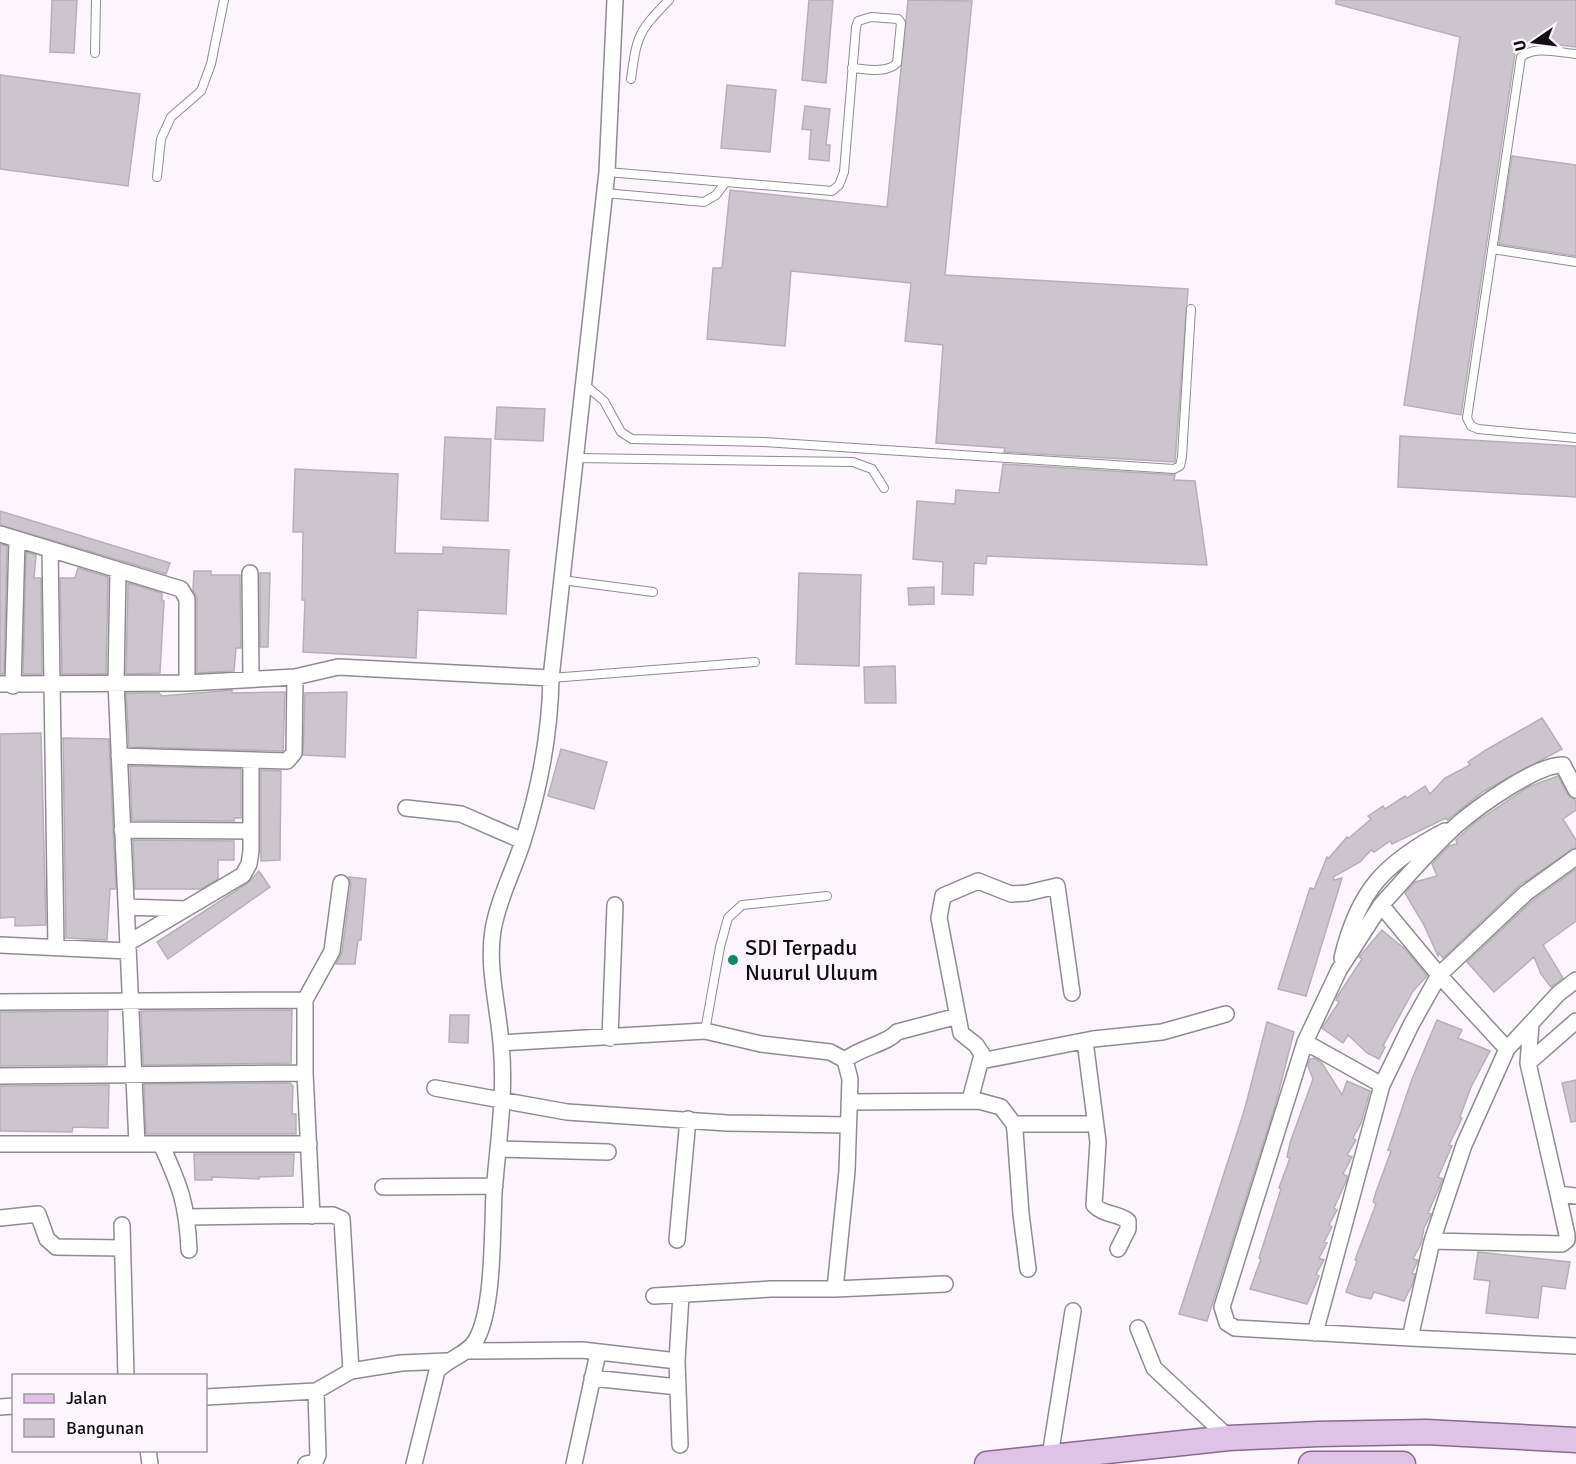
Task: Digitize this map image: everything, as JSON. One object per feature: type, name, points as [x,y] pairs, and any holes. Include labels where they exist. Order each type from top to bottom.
[{"type":"main road","points":[[987,1464],[1229,1438],[1426,1432],[1576,1440]]},
{"type":"main road","points":[[1311,1464],[1402,1464]]},
{"type":"street","points":[[469,1351],[477,1338],[486,1312],[498,1149],[504,1102],[501,1043],[492,973],[493,932],[498,905],[523,841],[550,720],[551,678],[607,172],[615,0]]},
{"type":"street","points":[[0,534],[181,589],[185,593],[187,683]]},
{"type":"street","points":[[17,540],[6,685],[187,683],[295,676],[338,667],[551,678]]},
{"type":"street","points":[[50,549],[56,946]]},
{"type":"street","points":[[118,570],[116,682],[137,1144]]},
{"type":"street","points":[[250,573],[251,679]]},
{"type":"street","points":[[119,756],[287,761],[294,753],[295,676]]},
{"type":"street","points":[[0,945],[128,947],[243,875],[249,864],[251,760]]},
{"type":"street","points":[[1339,970],[1350,925],[1378,877],[1396,861],[1459,824],[1522,779],[1559,765],[1566,768],[1576,790]]},
{"type":"street","points":[[406,808],[461,814],[523,841]]},
{"type":"street","points":[[1459,824],[1381,905],[1339,970],[1305,1042],[1222,1307],[1227,1323],[1235,1328],[1576,1346]]},
{"type":"street","points":[[122,830],[250,831]]},
{"type":"street","points":[[1315,1333],[1382,1086],[1411,1025],[1439,975],[1526,893],[1576,857]]},
{"type":"street","points":[[1072,993],[1057,886],[1028,893],[1011,894],[978,881],[943,896],[939,907],[961,1033],[976,1045],[986,1060],[1085,1041],[1162,1032],[1226,1014]]},
{"type":"street","points":[[312,1216],[305,1073],[305,1000],[332,951],[341,883]]},
{"type":"street","points":[[610,1038],[615,905]]},
{"type":"street","points":[[1381,905],[1439,975],[1507,1049]]},
{"type":"street","points":[[126,907],[186,909]]},
{"type":"street","points":[[1410,1338],[1432,1241],[1464,1145],[1507,1049],[1558,994],[1576,980]]},
{"type":"street","points":[[0,1002],[305,1000]]},
{"type":"street","points":[[845,1060],[857,1050],[892,1037],[897,1032],[958,1016]]},
{"type":"street","points":[[1528,1063],[1576,1020]]},
{"type":"street","points":[[1432,1241],[1562,1244],[1567,1240],[1528,1063],[1531,1024]]},
{"type":"street","points":[[501,1043],[705,1031],[761,1044],[830,1052],[845,1060],[850,1079],[847,1171],[835,1289]]},
{"type":"street","points":[[1085,1041],[1095,1100],[1094,1124],[1098,1142],[1094,1205],[1097,1209],[1121,1215],[1128,1221],[1128,1229],[1118,1248]]},
{"type":"street","points":[[1305,1042],[1382,1086]]},
{"type":"street","points":[[970,1100],[982,1055]]},
{"type":"street","points":[[0,1076],[305,1073]]},
{"type":"street","points":[[435,1088],[567,1112],[688,1119],[726,1124],[847,1125]]},
{"type":"street","points":[[849,1102],[905,1104],[970,1100],[1001,1107],[1014,1124],[1028,1269]]},
{"type":"street","points":[[677,1240],[688,1119]]},
{"type":"street","points":[[1014,1124],[1094,1124]]},
{"type":"street","points":[[0,1144],[309,1144]]},
{"type":"street","points":[[161,1144],[182,1190],[187,1217],[189,1250]]},
{"type":"street","points":[[498,1149],[608,1152]]},
{"type":"street","points":[[383,1187],[495,1186]]},
{"type":"street","points":[[1558,1194],[1576,1196]]},
{"type":"street","points":[[0,1218],[38,1214],[47,1239],[56,1247],[122,1248]]},
{"type":"street","points":[[187,1217],[333,1215],[342,1219],[351,1371]]},
{"type":"street","points":[[122,1225],[126,1374]]},
{"type":"street","points":[[654,1296],[771,1289],[835,1289],[945,1284]]},
{"type":"street","points":[[680,1445],[677,1361],[681,1295]]},
{"type":"street","points":[[1050,1456],[1073,1311]]},
{"type":"street","points":[[1138,1328],[1154,1368],[1229,1438]]},
{"type":"street","points":[[207,1397],[316,1391],[351,1371],[401,1363],[447,1360],[469,1351],[582,1350],[677,1361]]},
{"type":"street","points":[[573,1464],[598,1353]]},
{"type":"street","points":[[414,1464],[433,1382],[437,1371],[447,1360]]},
{"type":"street","points":[[592,1378],[678,1387]]},
{"type":"street","points":[[306,1464],[312,1464],[318,1455],[316,1391]]},
{"type":"lane","points":[[95,53],[96,0]]},
{"type":"lane","points":[[157,177],[161,139],[171,117],[201,91],[211,64],[224,0]]},
{"type":"lane","points":[[631,79],[636,40],[641,30],[669,0]]},
{"type":"lane","points":[[607,172],[832,191],[839,185],[844,172],[852,68],[858,21],[870,17],[898,19],[900,23],[897,63],[892,68],[882,70],[852,68]]},
{"type":"lane","points":[[1576,54],[1537,50],[1528,51],[1521,57],[1467,418],[1471,426],[1478,429],[1576,438]]},
{"type":"lane","points":[[605,193],[704,202],[716,195],[724,183]]},
{"type":"lane","points":[[1492,249],[1576,262]]},
{"type":"lane","points":[[584,384],[604,400],[621,432],[632,439],[764,442],[1174,469],[1180,466],[1182,457],[1191,309]]},
{"type":"lane","points":[[576,458],[853,462],[872,469],[884,488]]},
{"type":"lane","points":[[562,580],[653,592]]},
{"type":"lane","points":[[551,678],[754,662]]},
{"type":"lane","points":[[705,1031],[728,918],[742,905],[827,896]]},
{"type":"building","points":[[52,0],[77,0],[74,53],[50,52]]},
{"type":"building","points":[[809,0],[833,0],[826,83],[802,80]]},
{"type":"building","points":[[908,0],[972,1],[945,275],[1188,289],[1175,462],[1004,452],[1005,448],[936,443],[943,345],[905,341],[911,283],[791,271],[785,346],[707,339],[713,268],[722,268],[730,190],[887,207]]},
{"type":"building","points":[[1336,0],[1576,0],[1576,47],[1517,40],[1461,415],[1404,405],[1460,37],[1336,4]]},
{"type":"building","points":[[0,75],[140,94],[128,186],[0,169]]},
{"type":"building","points":[[727,85],[776,90],[770,152],[721,148]]},
{"type":"building","points":[[805,106],[830,109],[826,145],[830,145],[829,161],[809,159],[811,130],[802,129]]},
{"type":"building","points":[[1512,156],[1576,165],[1576,256],[1499,244]]},
{"type":"building","points":[[497,407],[545,409],[543,441],[495,439]]},
{"type":"building","points":[[1400,436],[1576,446],[1576,497],[1398,487]]},
{"type":"building","points":[[445,437],[491,439],[488,521],[441,519]]},
{"type":"building","points":[[1003,464],[1175,475],[1174,480],[1195,481],[1207,565],[987,556],[986,564],[974,563],[973,595],[942,594],[943,562],[913,559],[917,501],[955,504],[956,490],[999,493]]},
{"type":"building","points":[[295,469],[398,474],[395,553],[443,554],[443,547],[509,550],[506,614],[418,610],[416,658],[303,652],[305,600],[302,600],[303,532],[293,532]]},
{"type":"building","points":[[0,511],[170,563],[166,574],[0,525]]},
{"type":"building","points":[[0,544],[7,546],[4,674],[0,674]]},
{"type":"building","points":[[26,552],[36,555],[34,578],[41,578],[42,674],[23,674]]},
{"type":"building","points":[[78,568],[108,577],[106,674],[62,674],[60,578],[75,578]]},
{"type":"building","points":[[194,571],[211,571],[211,575],[240,575],[241,648],[236,648],[234,671],[197,673],[197,599],[193,590]]},
{"type":"building","points":[[260,573],[270,573],[268,647],[260,647]]},
{"type":"building","points":[[799,573],[861,575],[859,666],[796,664]]},
{"type":"building","points":[[128,583],[162,593],[162,601],[164,601],[160,673],[126,674]]},
{"type":"building","points":[[934,587],[934,604],[909,605],[908,588]]},
{"type":"building","points":[[895,666],[896,703],[865,703],[864,667]]},
{"type":"building","points":[[232,690],[232,693],[285,692],[283,751],[129,747],[126,693],[159,693],[162,696]]},
{"type":"building","points":[[347,692],[345,757],[303,755],[305,693]]},
{"type":"building","points":[[1542,718],[1562,749],[1484,791],[1447,820],[1446,818],[1392,844],[1390,841],[1374,852],[1371,850],[1360,862],[1333,877],[1334,880],[1342,878],[1306,996],[1278,989],[1310,888],[1314,889],[1327,857],[1329,858],[1347,837],[1349,838],[1371,819],[1368,816],[1383,806],[1385,809],[1425,786],[1430,794],[1445,778],[1470,765],[1468,762]]},
{"type":"building","points":[[41,733],[46,925],[15,926],[15,917],[0,918],[0,734]]},
{"type":"building","points":[[63,738],[109,739],[116,889],[110,889],[107,940],[66,938]]},
{"type":"building","points":[[561,749],[607,762],[594,809],[548,796]]},
{"type":"building","points":[[130,766],[241,769],[241,818],[234,818],[234,821],[132,820]]},
{"type":"building","points":[[261,770],[281,771],[280,860],[261,861]]},
{"type":"building","points":[[1558,776],[1568,795],[1576,801],[1576,810],[1563,819],[1576,840],[1576,847],[1520,885],[1443,958],[1439,953],[1438,956],[1424,925],[1405,893],[1415,882],[1437,876],[1432,864],[1449,846],[1457,844],[1456,840],[1473,824],[1528,787]]},
{"type":"building","points":[[133,840],[234,841],[234,860],[218,860],[218,879],[201,889],[135,889]]},
{"type":"building","points":[[1576,869],[1576,921],[1543,945],[1563,978],[1551,987],[1541,974],[1534,957],[1494,992],[1467,962],[1532,901]]},
{"type":"building","points":[[259,871],[270,887],[168,959],[157,942],[248,883]]},
{"type":"building","points":[[349,877],[366,879],[361,940],[358,940],[355,964],[336,964],[342,952],[351,884]]},
{"type":"building","points":[[1382,930],[1406,950],[1427,976],[1413,991],[1383,1046],[1385,1047],[1379,1059],[1367,1053],[1348,1035],[1343,1043],[1322,1028],[1339,1002],[1336,1000],[1337,997],[1362,959],[1359,957]]},
{"type":"building","points":[[292,1010],[291,1063],[143,1065],[141,1011]]},
{"type":"building","points":[[108,1011],[107,1065],[0,1066],[0,1012]]},
{"type":"building","points":[[450,1015],[469,1015],[468,1043],[449,1042]]},
{"type":"building","points":[[1437,1020],[1462,1030],[1458,1038],[1490,1051],[1471,1087],[1460,1117],[1462,1118],[1449,1145],[1452,1146],[1438,1177],[1443,1179],[1428,1213],[1431,1214],[1424,1228],[1421,1244],[1413,1259],[1418,1260],[1412,1273],[1415,1274],[1413,1283],[1404,1301],[1374,1292],[1371,1299],[1357,1296],[1346,1292],[1357,1261],[1355,1260],[1376,1204],[1373,1202],[1412,1079]]},
{"type":"building","points":[[1267,1022],[1294,1032],[1275,1106],[1207,1321],[1179,1314],[1245,1108]]},
{"type":"building","points":[[1314,1058],[1322,1063],[1342,1095],[1347,1081],[1370,1091],[1361,1123],[1353,1138],[1356,1140],[1347,1155],[1352,1157],[1343,1174],[1347,1176],[1347,1179],[1334,1208],[1337,1210],[1329,1225],[1332,1227],[1319,1258],[1324,1260],[1316,1274],[1319,1276],[1307,1304],[1250,1289],[1290,1158],[1287,1157],[1290,1143],[1313,1079],[1308,1066],[1310,1059]]},
{"type":"building","points":[[1576,1080],[1576,1121],[1571,1122],[1562,1083]]},
{"type":"building","points":[[290,1083],[293,1086],[292,1114],[296,1114],[296,1134],[146,1134],[144,1084]]},
{"type":"building","points":[[109,1085],[108,1128],[73,1127],[72,1132],[0,1131],[0,1086]]},
{"type":"building","points":[[194,1154],[294,1154],[293,1176],[259,1177],[259,1179],[212,1177],[212,1180],[195,1180]]},
{"type":"building","points":[[1478,1252],[1570,1262],[1565,1289],[1542,1286],[1538,1318],[1486,1313],[1490,1281],[1474,1279]]},
{"type":"place","name":"SDI Terpadu Nuurul Uluum","points":[[733,960]]}]
